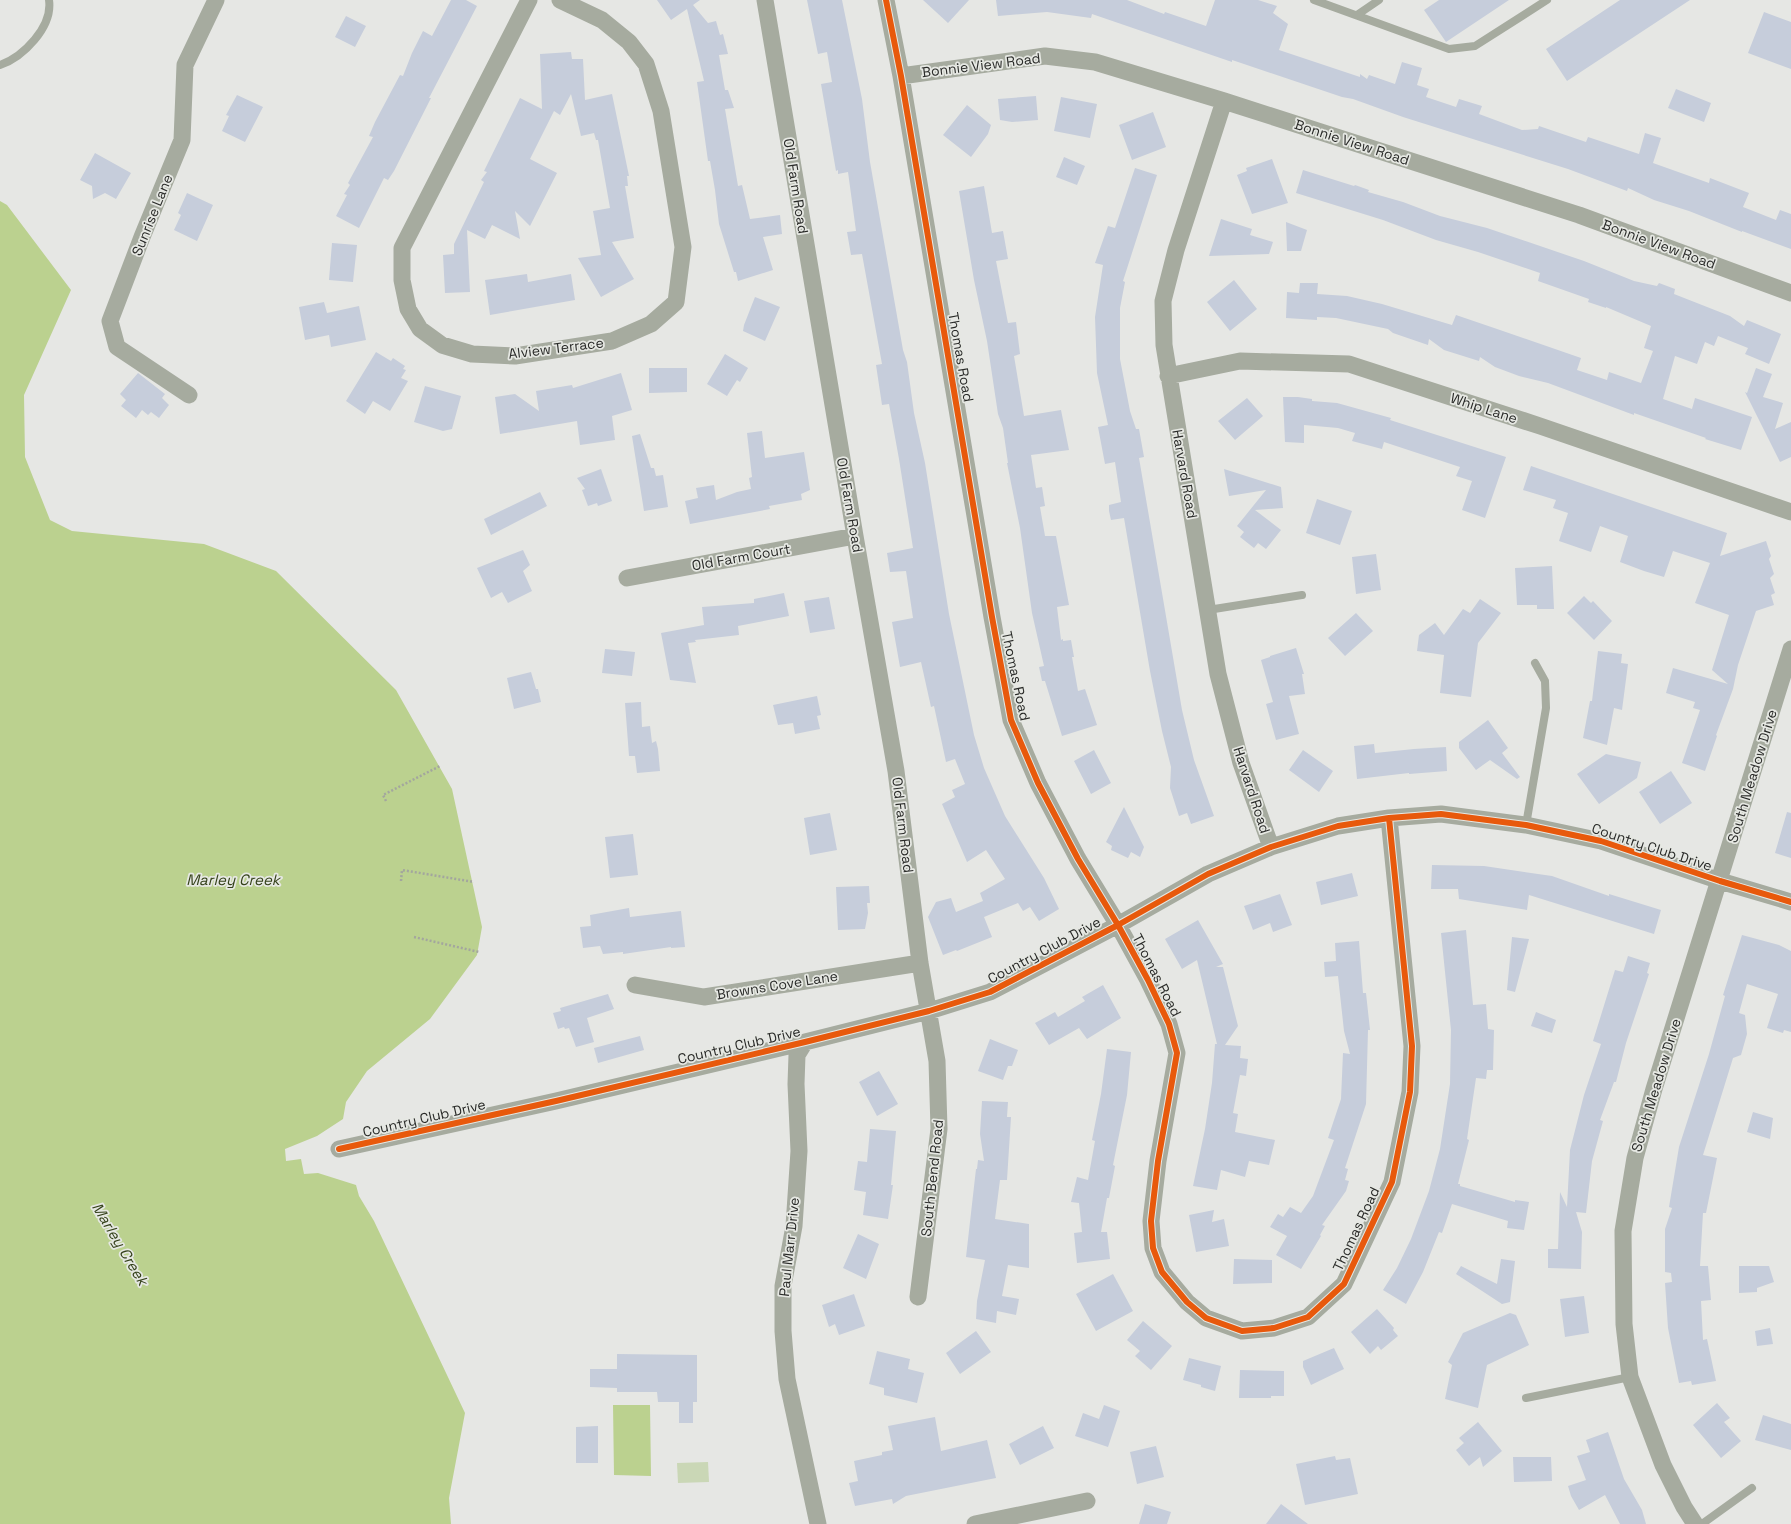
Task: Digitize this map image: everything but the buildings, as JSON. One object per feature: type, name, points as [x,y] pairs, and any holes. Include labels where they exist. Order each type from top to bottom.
[{"type":"street","name":"Sunrise Lane","points":[[189,395],[116,347],[110,321],[142,237],[182,140],[185,65],[216,0]]},
{"type":"street","name":"Alview Terrace","points":[[529,0],[402,248],[402,280],[408,309],[420,329],[442,345],[472,354],[515,356],[612,341],[651,324],[676,302],[683,247],[661,111],[646,64],[629,42],[602,20],[560,0]]},
{"type":"street","name":"Old Farm Road","points":[[765,0],[896,771],[920,963],[929,1011]]},
{"type":"street","name":"Thomas Road","points":[[886,0],[901,76],[992,617],[1011,720],[1038,783],[1078,859],[1118,925],[1169,1024],[1176,1053],[1158,1161],[1151,1221],[1153,1248],[1162,1272],[1187,1302],[1206,1318],[1242,1331],[1274,1328],[1308,1317],[1344,1284],[1392,1182],[1410,1092],[1412,1046],[1389,818]]},
{"type":"street","name":"Bonnie View Road","points":[[901,76],[1045,56],[1096,62],[1224,101],[1579,214],[1791,293]]},
{"type":"street","name":"Harvard Road","points":[[1224,101],[1176,250],[1163,301],[1164,345],[1218,674],[1241,763],[1271,847]]},
{"type":"street","name":"Whip Lane","points":[[1168,376],[1240,361],[1349,364],[1540,426],[1791,512]]},
{"type":"street","name":"Old Farm Court","points":[[627,578],[855,536]]},
{"type":"street","name":"South Meadow Drive","points":[[1695,1524],[1684,1507],[1663,1465],[1630,1377],[1624,1324],[1623,1231],[1635,1158],[1654,1089],[1791,649]]},
{"type":"street","name":"Country Club Drive","points":[[339,1149],[556,1101],[805,1042],[929,1011],[990,992],[1118,925],[1208,874],[1271,847],[1338,826],[1389,818],[1441,814],[1526,825],[1601,841],[1720,881],[1791,902]]},
{"type":"street","name":"Browns Cove Lane","points":[[635,985],[704,997],[920,963]]},
{"type":"street","name":"South Bend Road","points":[[918,1297],[939,1130],[937,1061],[929,1011]]},
{"type":"street","name":"Paul Marr Drive","points":[[805,1042],[797,1055],[796,1084],[798,1151],[794,1226],[783,1286],[779,1341],[809,1505],[818,1524]]},
{"type":"street","points":[[974,1524],[1087,1501]]},
{"type":"lane","points":[[0,65],[8,62],[26,49],[38,36],[47,18],[49,0]]},
{"type":"lane","points":[[1314,0],[1449,49],[1475,46],[1547,0]]},
{"type":"lane","points":[[1357,15],[1379,0]]},
{"type":"lane","points":[[1208,610],[1302,595]]},
{"type":"lane","points":[[1526,825],[1546,708],[1545,681],[1535,663]]},
{"type":"lane","points":[[1526,1398],[1630,1377]]},
{"type":"lane","points":[[1702,1524],[1752,1488]]},
{"type":"path","points":[[386,801],[383,795],[440,766]]},
{"type":"path","points":[[401,881],[402,870],[474,882]]},
{"type":"path","points":[[414,937],[479,952]]},
{"type":"shaded area","points":[[708,1462],[709,1482],[678,1483],[677,1463]]},
{"type":"water","name":"Marley Creek","points":[[0,201],[7,205],[71,290],[24,395],[25,457],[50,520],[72,531],[204,544],[276,571],[396,690],[452,789],[482,927],[477,955],[430,1019],[367,1071],[346,1102],[343,1119],[317,1136],[285,1149],[286,1161],[301,1159],[304,1174],[318,1173],[356,1185],[359,1196],[374,1221],[465,1413],[449,1498],[451,1524],[0,1524]]},
{"type":"water","points":[[613,1405],[650,1405],[651,1476],[614,1475]]},
{"type":"cycle path","points":[[886,0],[901,76],[992,617],[1011,720],[1038,783],[1078,859],[1118,925],[1148,980],[1169,1024],[1177,1053],[1158,1161],[1151,1221],[1153,1248],[1162,1272],[1187,1302],[1206,1318],[1242,1331],[1274,1328],[1308,1317],[1344,1284],[1392,1182],[1410,1092],[1412,1046],[1389,818]]},
{"type":"cycle path","points":[[339,1149],[556,1101],[805,1042],[929,1011],[990,992],[1118,925],[1208,874],[1271,847],[1338,826],[1389,818],[1441,814],[1526,825],[1601,841],[1720,881],[1791,902]]}]
